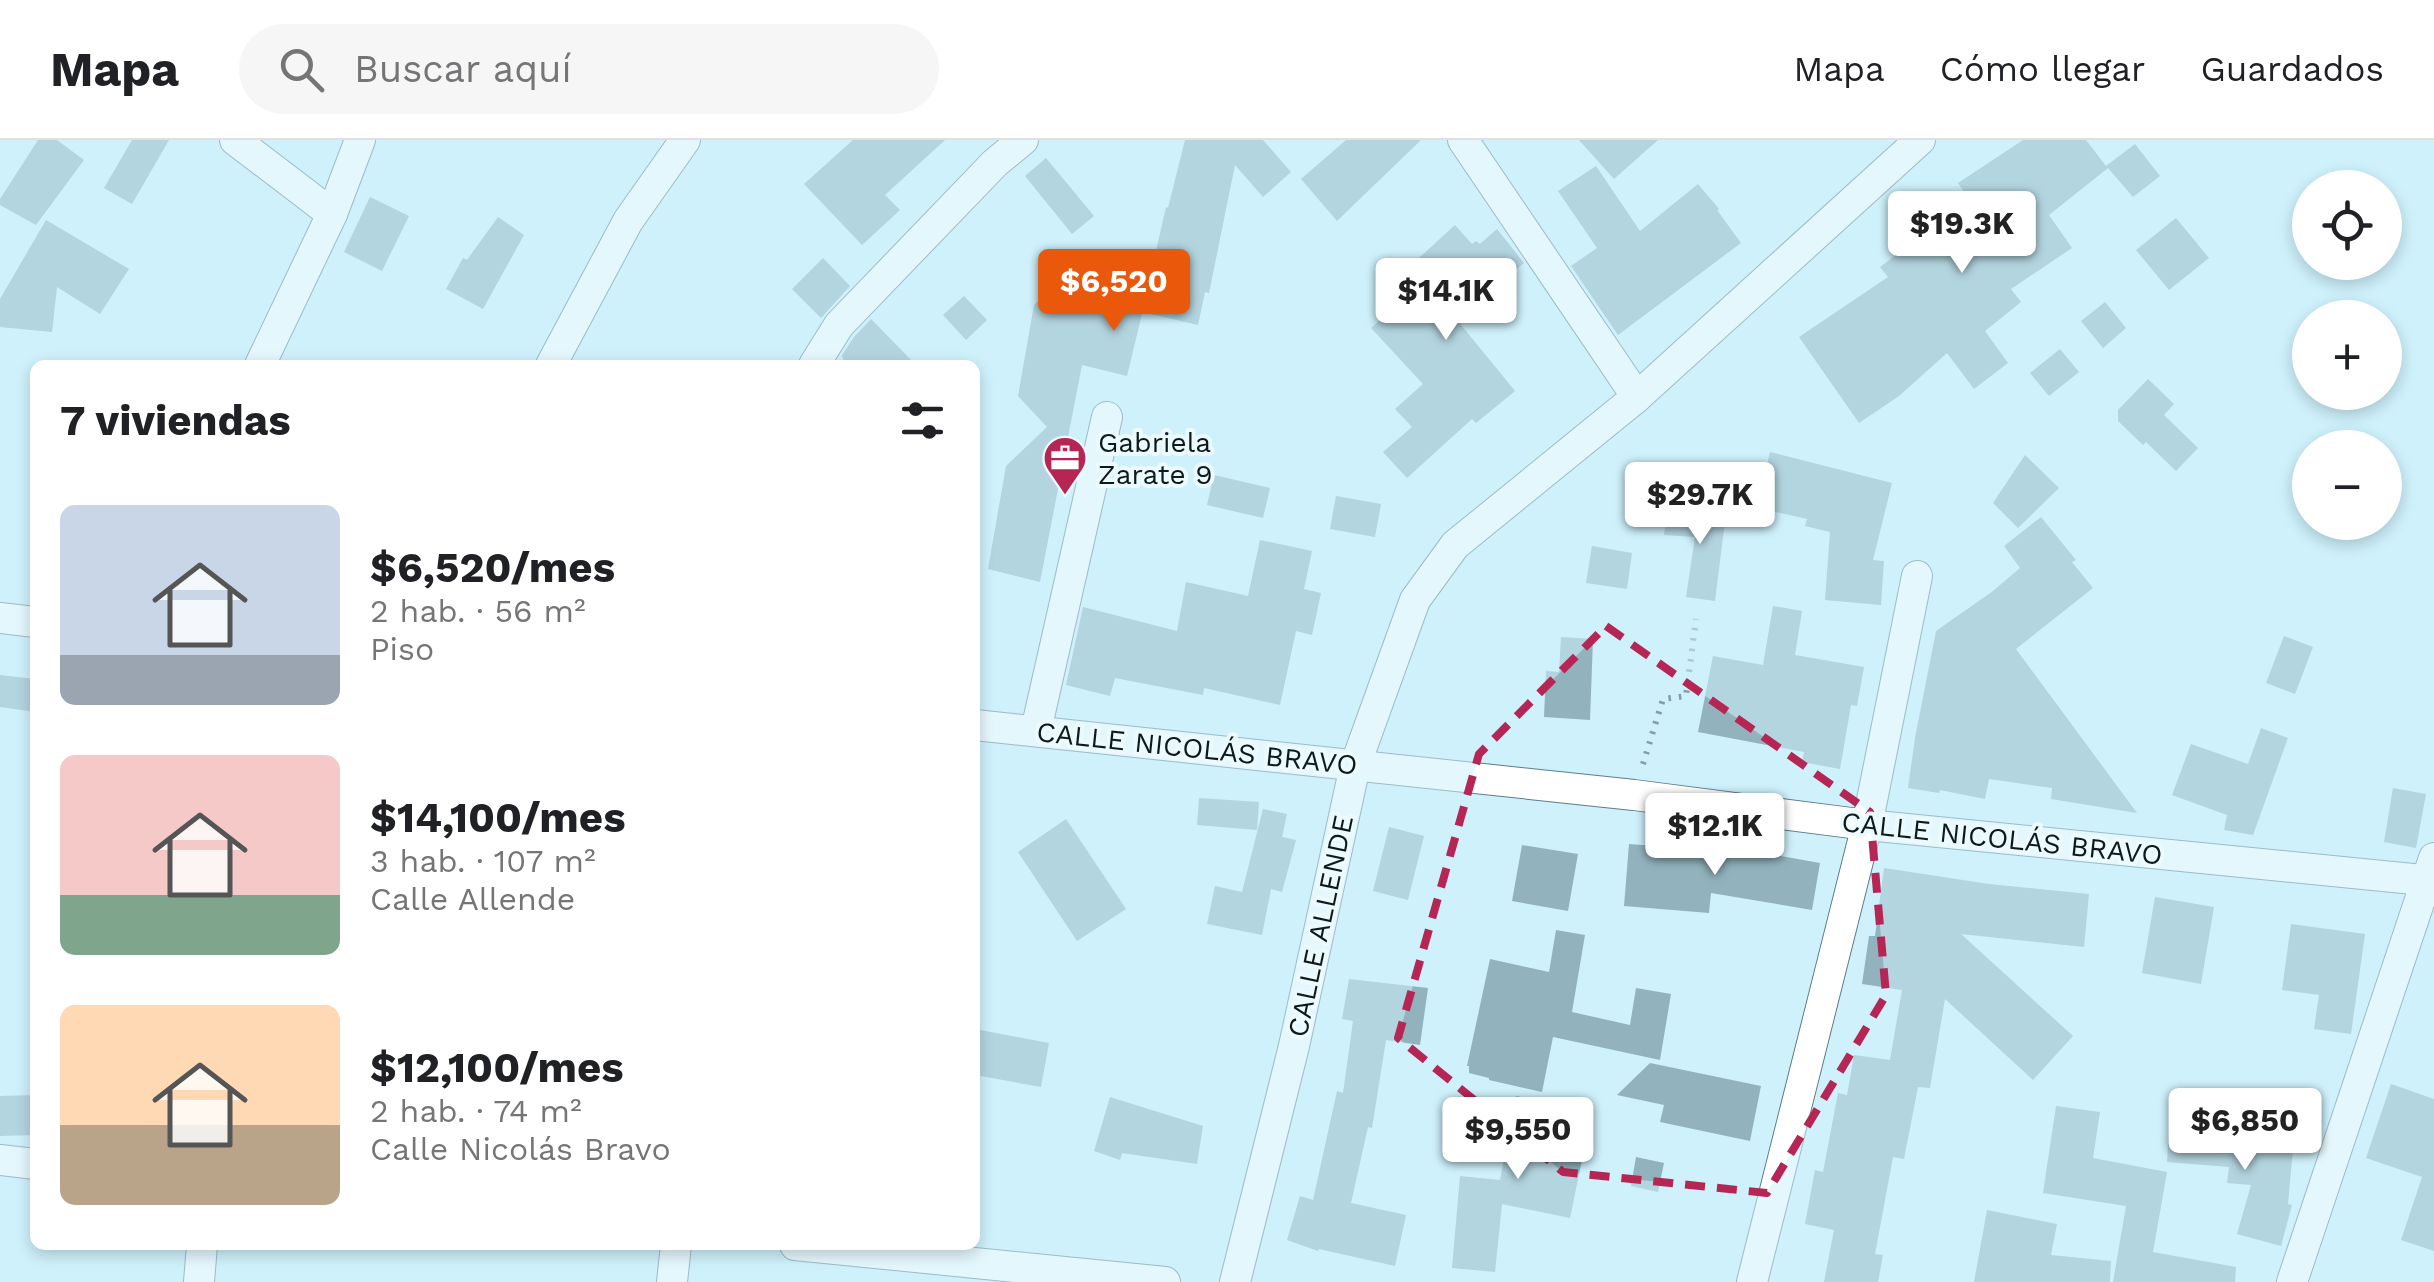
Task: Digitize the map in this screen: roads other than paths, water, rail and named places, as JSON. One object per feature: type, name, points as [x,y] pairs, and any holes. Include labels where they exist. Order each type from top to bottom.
[{"type":"street","points":[[234,140],[332,214]]},
{"type":"street","points":[[262,360],[332,214],[360,140]]},
{"type":"street","points":[[554,360],[628,221],[685,140]]},
{"type":"street","points":[[817,360],[839,325],[1023,140]]},
{"type":"street","points":[[1463,140],[1637,397]]},
{"type":"street","name":"CALLE ALLENDE","points":[[1235,1282],[1294,1046],[1354,766],[1415,600],[1455,545],[1637,397],[1920,140]]},
{"type":"street","points":[[1036,730],[1107,417]]},
{"type":"street","points":[[1752,1282],[1866,825],[1918,576]]},
{"type":"street","points":[[0,618],[30,621]]},
{"type":"street","name":"CALLE NICOLÁS BRAVO","points":[[980,725],[1634,795],[1866,825],[2432,873]]},
{"type":"street","points":[[2292,1282],[2432,873]]},
{"type":"street","points":[[0,1160],[30,1163]]},
{"type":"street","points":[[198,1282],[201,1250]]},
{"type":"street","points":[[672,1282],[675,1250]]},
{"type":"street","points":[[845,1250],[1165,1282]]},
{"type":"place","name":"Gabriela Zarate 9","points":[[1065,496]]}]
